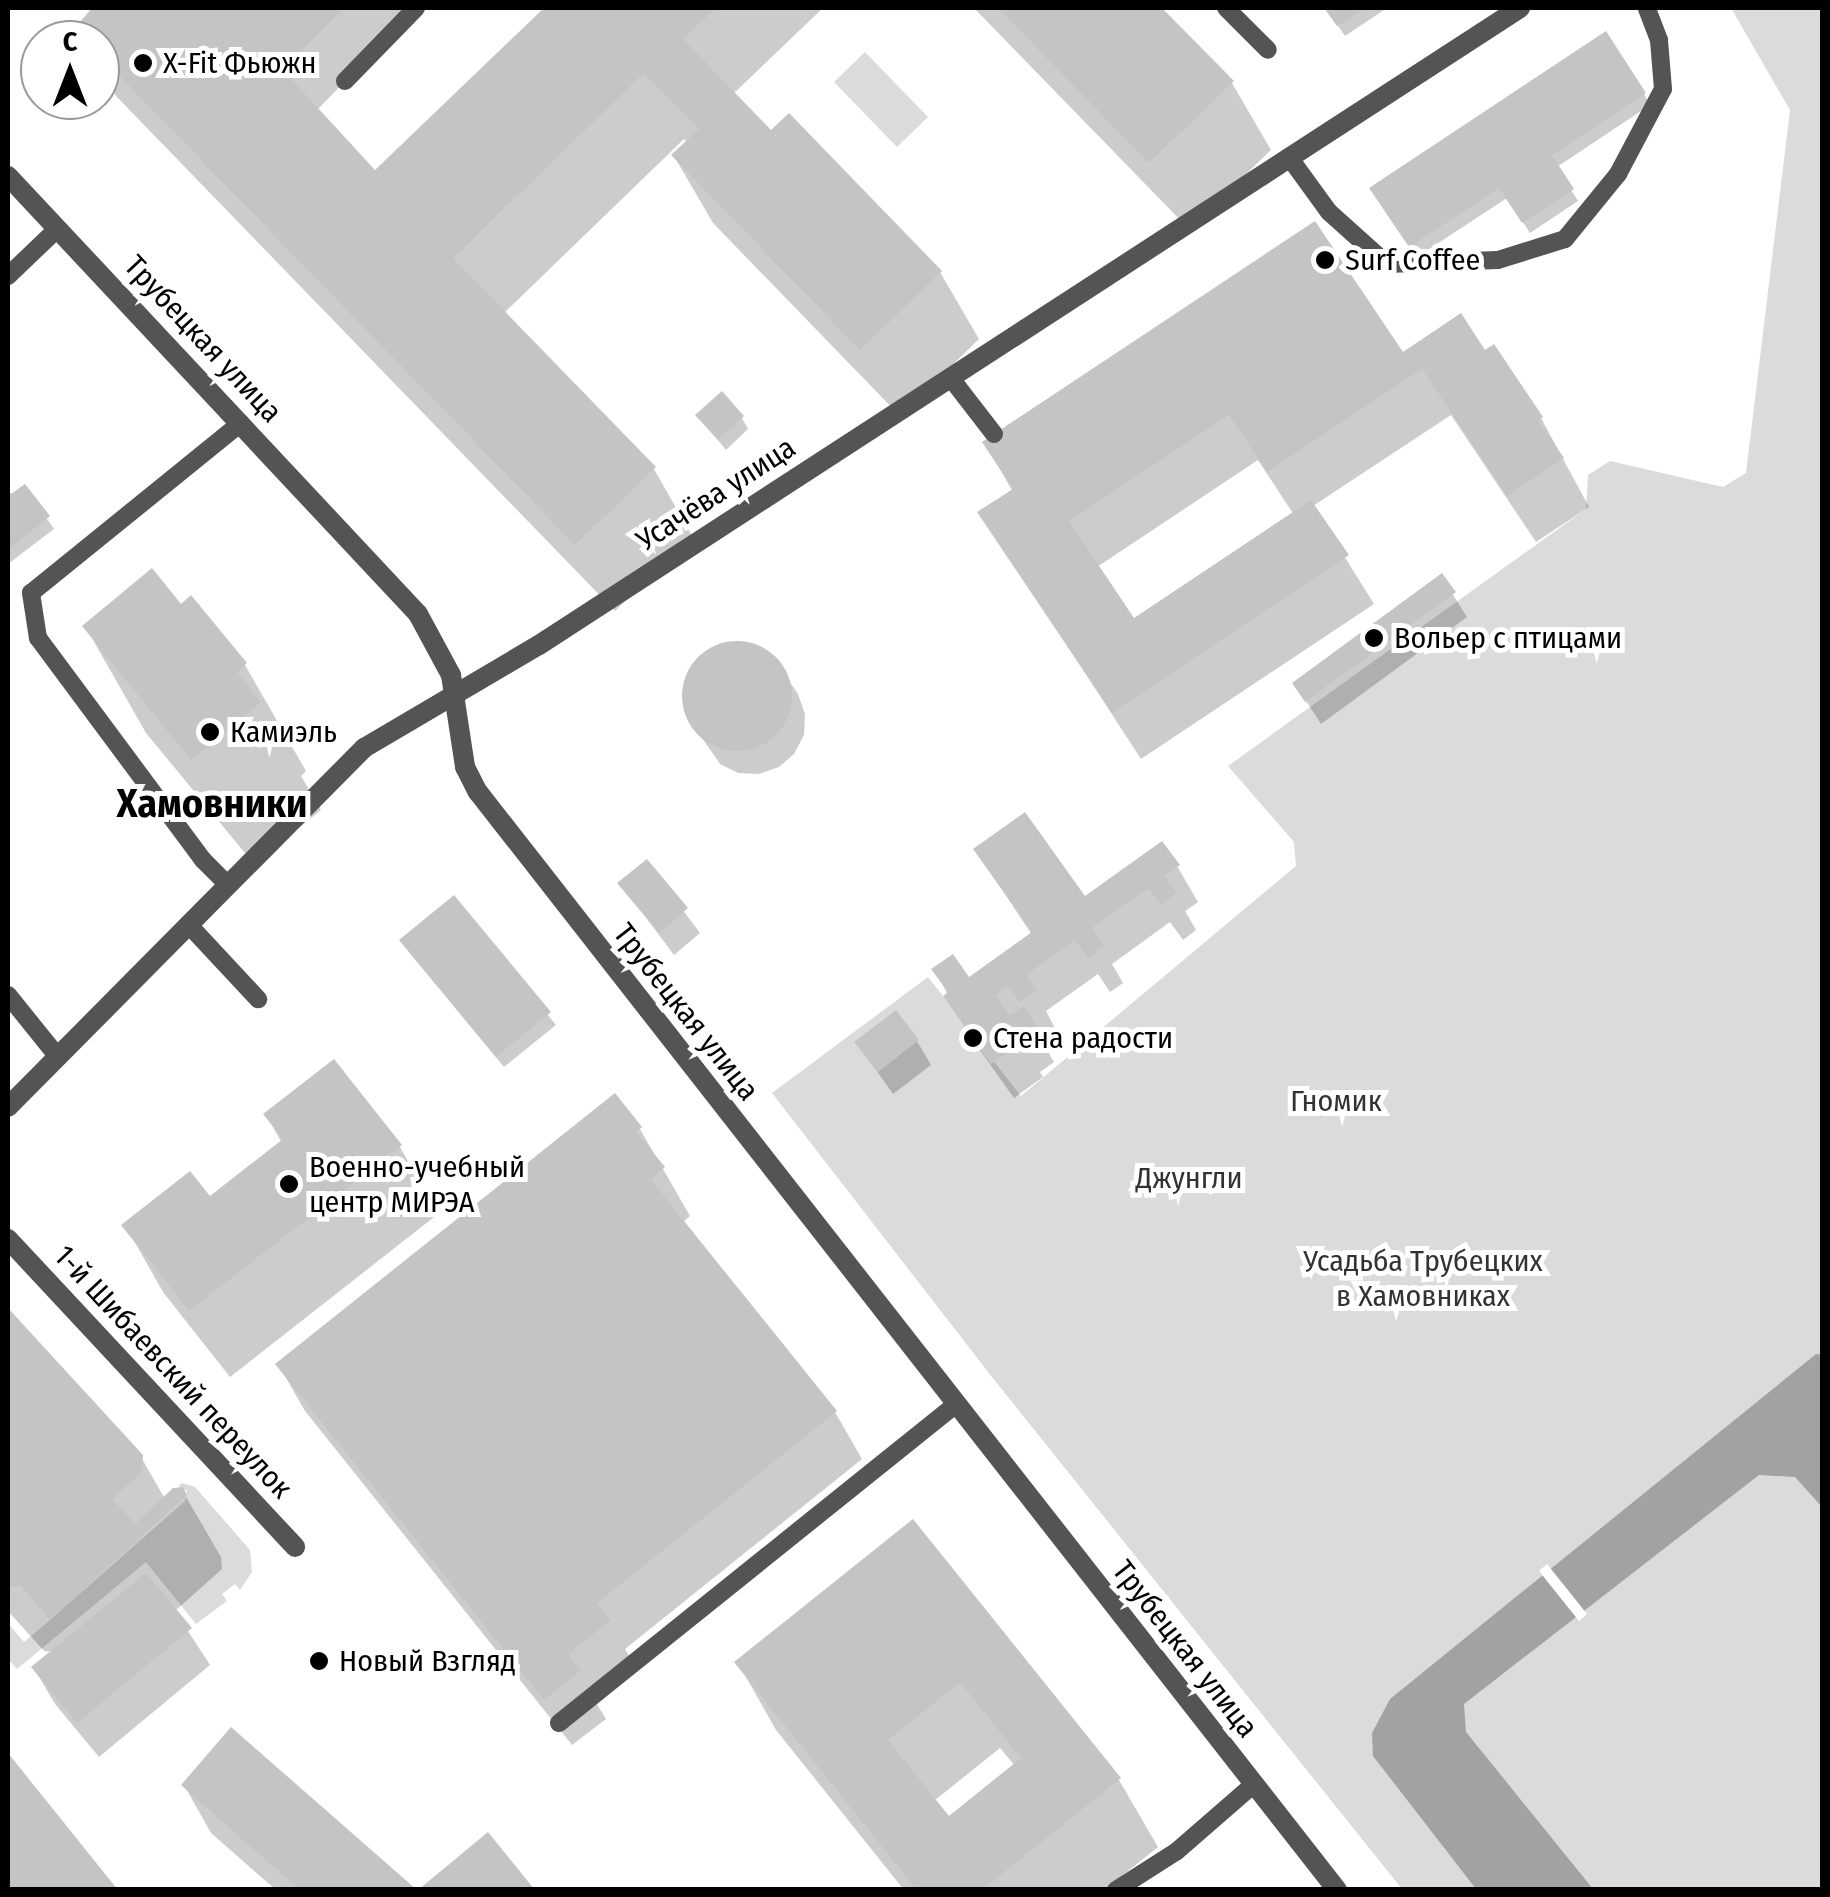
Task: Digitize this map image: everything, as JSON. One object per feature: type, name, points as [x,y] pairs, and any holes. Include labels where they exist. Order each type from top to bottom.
[{"type":"street","name":"Усачёва улица","points":[[8,1106],[364,748],[539,645],[1520,8]]},
{"type":"street","name":"Трубецкая улица","points":[[8,176],[418,614],[436,642],[455,691],[465,767],[478,792],[1337,1890]]},
{"type":"street","name":"1-й Шибаевский переулок","points":[[8,1239],[296,1546]]},
{"type":"lane","points":[[345,81],[416,8]]},
{"type":"lane","points":[[1226,8],[1268,50]]},
{"type":"lane","points":[[1290,157],[1329,212],[1387,264],[1498,260],[1565,239],[1618,174],[1663,90],[1658,40],[1646,8]]},
{"type":"lane","points":[[8,276],[57,228]]},
{"type":"lane","points":[[950,377],[994,434]]},
{"type":"lane","points":[[226,883],[203,860],[38,638],[31,593],[241,423]]},
{"type":"lane","points":[[188,924],[258,999]]},
{"type":"lane","points":[[8,995],[58,1056]]},
{"type":"lane","points":[[559,1723],[955,1405]]},
{"type":"lane","points":[[1116,1890],[1177,1851],[1254,1784]]},
{"type":"green space","name":"Усадьба Трубецких в Хамовниках","points":[[1731,8],[1822,8],[1822,1889],[1402,1889],[992,1377],[772,1093],[928,977],[1021,1096],[1296,866],[1294,842],[1228,766],[1586,509],[1588,475],[1610,461],[1723,487],[1746,473],[1790,110]]},
{"type":"green space","points":[[865,52],[928,117],[897,147],[834,82]]},
{"type":"green space","points":[[182,1483],[195,1487],[250,1550],[252,1572],[240,1590],[235,1584],[222,1594],[227,1601],[196,1624],[146,1562],[17,1669],[8,1659],[8,1623],[24,1642],[185,1501],[187,1491],[178,1486]]},
{"type":"shaded area","points":[[1816,1354],[1822,1355],[1822,1507],[1795,1477],[1759,1475],[1464,1704],[1466,1732],[1593,1889],[1476,1889],[1373,1756],[1372,1733],[1390,1699]]},
{"type":"pier","points":[[1547,1564],[1587,1614],[1579,1621],[1539,1571]]},
{"type":"building","points":[[92,8],[344,8],[283,70],[375,170],[544,8],[716,8],[683,39],[771,130],[789,113],[942,271],[860,350],[671,155],[699,129],[644,73],[453,258],[656,467],[575,545],[120,77],[120,20],[82,20]]},
{"type":"building","points":[[998,8],[1162,8],[1234,81],[1149,163]]},
{"type":"building","points":[[1324,8],[1365,8],[1337,26]]},
{"type":"building","points":[[1606,31],[1646,93],[1552,155],[1574,189],[1522,223],[1499,188],[1409,247],[1369,188]]},
{"type":"building","points":[[1315,221],[1403,352],[1461,313],[1485,350],[1494,344],[1543,417],[1538,420],[1564,458],[1507,496],[1422,369],[1267,472],[1229,415],[1069,521],[1134,618],[1311,500],[1349,555],[1112,713],[977,512],[1013,489],[982,442]]},
{"type":"building","points":[[722,391],[744,416],[718,440],[695,415]]},
{"type":"building","points":[[25,484],[50,516],[8,549],[8,489],[11,494]]},
{"type":"building","points":[[152,568],[181,604],[191,595],[247,663],[237,672],[261,702],[191,760],[82,626]]},
{"type":"building","name":"Вольер с птицами","points":[[1442,573],[1456,592],[1305,702],[1292,683]]},
{"type":"building","points":[[737,641],[758,645],[776,657],[788,675],[792,696],[788,717],[776,735],[758,747],[737,751],[716,747],[698,735],[686,717],[682,696],[686,675],[698,657],[716,645]]},
{"type":"building","points":[[1025,812],[1085,896],[1162,841],[1180,865],[1164,876],[1177,893],[1161,905],[1148,888],[1092,928],[1104,946],[1088,958],[1075,940],[1026,975],[1037,991],[1020,1002],[1008,986],[996,995],[1010,1016],[1023,1006],[1036,1025],[1021,1035],[1025,1040],[991,1064],[943,996],[948,992],[931,969],[953,954],[969,977],[1032,932],[973,849]]},
{"type":"building","points":[[647,859],[688,908],[659,933],[617,883]]},
{"type":"building","points":[[454,895],[551,1012],[496,1057],[399,940]]},
{"type":"building","points":[[896,1010],[919,1040],[878,1072],[854,1042]]},
{"type":"building","name":"Военно-учебный центр МИРЭА","points":[[334,1059],[402,1145],[189,1311],[121,1225],[190,1171],[210,1196],[283,1139],[263,1114]]},
{"type":"building","points":[[615,1093],[642,1127],[636,1132],[665,1167],[651,1180],[837,1411],[597,1603],[611,1620],[568,1654],[581,1670],[544,1700],[275,1364]]},
{"type":"building","points":[[8,1308],[143,1455],[142,1472],[112,1499],[135,1524],[173,1488],[183,1487],[187,1495],[50,1620],[20,1585],[8,1588]]},
{"type":"building","points":[[913,1519],[1121,1778],[982,1890],[917,1890],[734,1662]],"holes":[[[960,1682],[1021,1758],[949,1816],[888,1740]]]},
{"type":"building","points":[[146,1573],[192,1628],[77,1723],[31,1667]]},
{"type":"building","points":[[231,1727],[417,1890],[300,1890],[181,1785]]},
{"type":"building","points":[[8,1753],[118,1890],[8,1890]]},
{"type":"building","points":[[488,1832],[535,1890],[418,1890]]},
{"type":"place","name":"X-Fit Фьюжн","points":[[143,63]]},
{"type":"place","name":"Surf Coffee","points":[[1325,260]]},
{"type":"place","name":"Вольер с птицами","points":[[1374,638]]},
{"type":"place","name":"Камиэль","points":[[210,732]]},
{"type":"place","name":"Стена радости","points":[[973,1038]]},
{"type":"place","name":"Военно-учебный центр МИРЭА","points":[[289,1184]]},
{"type":"place","name":"Новый Взгляд","points":[[319,1661]]},
{"type":"district","name":"Хамовники","points":[[212,804]]},
{"type":"park label","name":"Гномик","points":[[1336,1101]]},
{"type":"park label","name":"Джунгли","points":[[1189,1178]]}]
